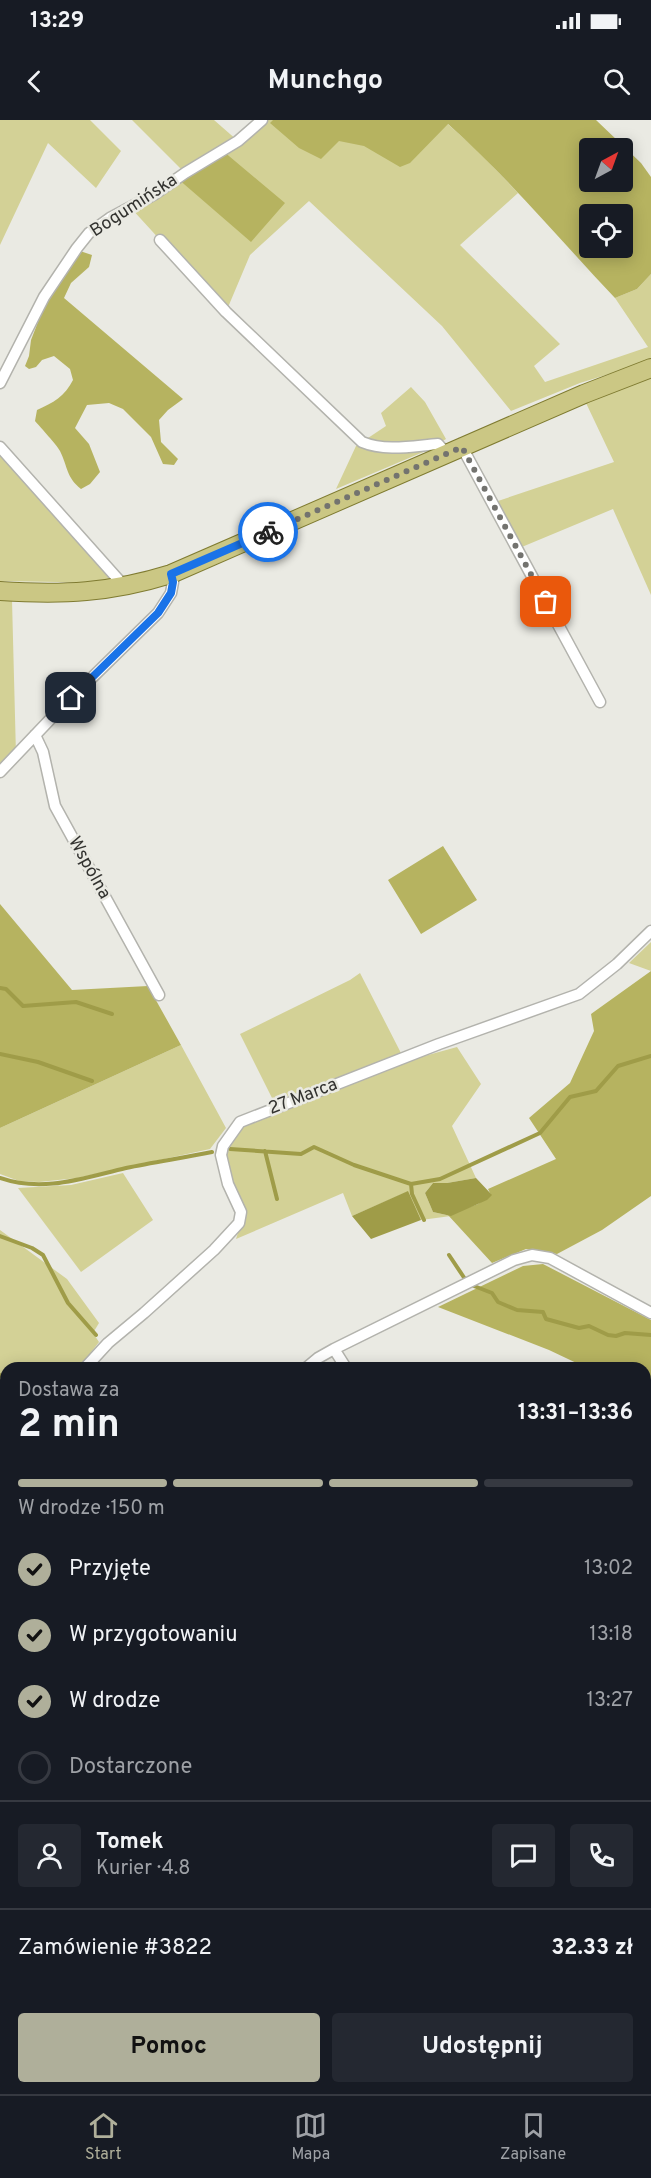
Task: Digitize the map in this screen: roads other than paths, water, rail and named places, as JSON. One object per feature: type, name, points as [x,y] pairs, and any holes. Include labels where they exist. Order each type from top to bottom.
[{"type":"main road","points":[[0,591],[46,594],[102,591],[126,587],[171,574],[584,394],[651,368]]},
{"type":"street","name":"Bogumińska","points":[[0,383],[44,297],[89,232],[155,194],[184,173],[238,141],[262,120]]},
{"type":"street","points":[[160,240],[226,312],[362,442],[372,446],[393,448],[438,444],[454,450],[600,702]]},
{"type":"street","points":[[0,447],[126,587]]},
{"type":"street","points":[[0,772],[158,613],[171,593],[173,582],[171,574]]},
{"type":"street","name":"Wspólna","points":[[35,735],[43,752],[56,806],[159,995]]},
{"type":"street","name":"27 Marca","points":[[91,1362],[108,1343],[214,1250],[239,1223],[241,1212],[228,1184],[221,1155],[223,1146],[240,1122],[439,1044],[579,994],[617,964],[651,931]]},
{"type":"street","points":[[313,1362],[334,1349],[514,1260],[532,1255],[550,1258],[651,1313]]},
{"type":"street","points":[[334,1349],[342,1362]]},
{"type":"waterway","points":[[0,988],[6,989],[23,1006],[76,1002],[112,1014]]},
{"type":"waterway","points":[[0,1054],[38,1062],[92,1081]]},
{"type":"waterway","points":[[230,1149],[301,1154],[314,1147],[354,1165],[411,1184],[440,1179],[540,1133],[570,1097],[596,1091],[618,1066],[651,1056]]},
{"type":"waterway","points":[[265,1151],[277,1199]]},
{"type":"waterway","points":[[0,1178],[16,1182],[47,1184],[79,1180],[212,1152]]},
{"type":"waterway","points":[[411,1184],[412,1194],[424,1220]]},
{"type":"waterway","points":[[0,1236],[32,1248],[43,1255],[68,1303],[96,1335]]},
{"type":"waterway","points":[[449,1255],[465,1279]]},
{"type":"waterway","points":[[474,1286],[492,1293],[498,1302],[517,1310],[543,1312],[546,1319],[579,1328],[589,1326],[608,1335],[616,1336],[625,1333],[651,1335]]}]
